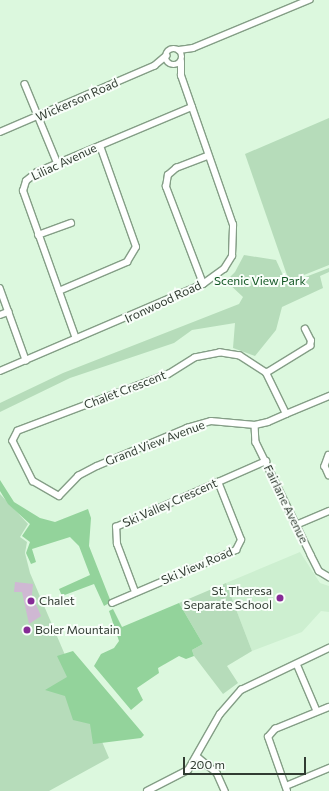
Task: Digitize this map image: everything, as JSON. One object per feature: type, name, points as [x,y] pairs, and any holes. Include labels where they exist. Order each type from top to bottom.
[{"type":"street","points":[[182,60],[179,50],[193,48],[309,0]]},
{"type":"street","points":[[182,60],[193,48]]},
{"type":"street","name":"Wickerson Road","points":[[0,132],[154,66],[171,50],[179,50]]},
{"type":"street","name":"Ironwood Road","points":[[0,371],[204,284],[224,269],[232,256],[234,225],[208,156],[181,76],[171,65],[166,56]]},
{"type":"street","name":"Wickerson Road","points":[[154,66],[171,65],[182,60]]},
{"type":"street","name":"Ironwood Road","points":[[181,76],[182,60]]},
{"type":"street","points":[[25,84],[58,164]]},
{"type":"street","name":"Liliac Avenue","points":[[76,339],[38,234],[24,186],[30,177],[192,107]]},
{"type":"street","points":[[59,291],[127,262],[136,247],[100,146]]},
{"type":"street","points":[[204,284],[166,187],[168,175],[176,168],[208,156]]},
{"type":"street","points":[[38,234],[71,223]]},
{"type":"street","points":[[0,288],[26,360]]},
{"type":"street","points":[[0,315],[8,312]]},
{"type":"street","points":[[286,414],[266,373],[310,346],[311,341],[305,329]]},
{"type":"street","name":"Chalet Crescent","points":[[58,496],[33,481],[26,470],[13,441],[18,431],[169,374],[205,355],[240,356],[266,373]]},
{"type":"street","name":"Grand View Avenue","points":[[58,496],[78,476],[97,466],[187,428],[211,421],[255,425],[329,396]]},
{"type":"street","name":"Fairlane Avenue","points":[[255,425],[256,442],[296,525],[319,571],[329,577]]},
{"type":"street","points":[[329,455],[325,466],[329,475]]},
{"type":"street","name":"Ski Valley Crescent","points":[[135,592],[117,544],[116,527],[266,461]]},
{"type":"street","name":"Ski View Road","points":[[112,603],[236,550],[241,540],[218,482]]},
{"type":"street","points":[[296,525],[329,511]]},
{"type":"street","points":[[147,791],[188,770],[199,758],[220,714],[241,690],[329,648]]},
{"type":"street","points":[[297,664],[317,711]]},
{"type":"street","points":[[329,707],[272,731],[269,743],[286,789],[329,768]]},
{"type":"street","points":[[199,758],[218,773],[225,791]]},
{"type":"shaded area","name":"St. Theresa Separate School","points":[[300,552],[320,583],[329,586],[329,612],[321,611],[302,632],[252,651],[226,583]]},
{"type":"green space","points":[[329,118],[329,265],[289,281],[245,154]]},
{"type":"green space","name":"Scenic View Park","points":[[244,255],[276,260],[287,284],[329,268],[329,272],[320,276],[323,288],[282,307],[276,330],[255,356],[233,348],[235,323],[192,330],[174,343],[70,378],[0,412],[0,403],[63,373],[239,304],[243,297],[226,281],[235,272]]},
{"type":"green space","points":[[0,480],[14,502],[40,518],[55,522],[88,509],[91,518],[89,546],[111,602],[104,606],[94,584],[62,596],[59,589],[90,575],[79,546],[70,537],[32,549],[36,562],[31,564],[26,553],[30,542],[22,536],[30,524],[8,504],[0,491]]},
{"type":"green space","name":"Boler Mountain","points":[[0,494],[28,524],[20,537],[27,542],[25,553],[30,573],[109,758],[49,791],[0,791]]},
{"type":"green space","points":[[226,583],[252,651],[227,666],[238,683],[223,694],[194,656],[192,650],[203,644],[179,603]]},
{"type":"green space","points":[[179,603],[203,644],[192,650],[194,656],[186,659],[179,656],[158,668],[159,673],[137,688],[143,700],[131,710],[94,666],[101,654],[114,648],[119,641],[109,611],[113,609],[122,627]]},
{"type":"green space","points":[[73,651],[144,735],[141,738],[93,744],[90,724],[73,720],[65,696],[45,690],[67,677],[57,656]]},
{"type":"building","name":"Chalet","points":[[15,582],[33,584],[32,595],[41,616],[29,624],[22,592],[14,592]]},
{"type":"place","name":"St. Theresa Separate School","points":[[280,598]]},
{"type":"place","name":"Chalet","points":[[31,601]]},
{"type":"place","name":"Boler Mountain","points":[[27,630]]}]
